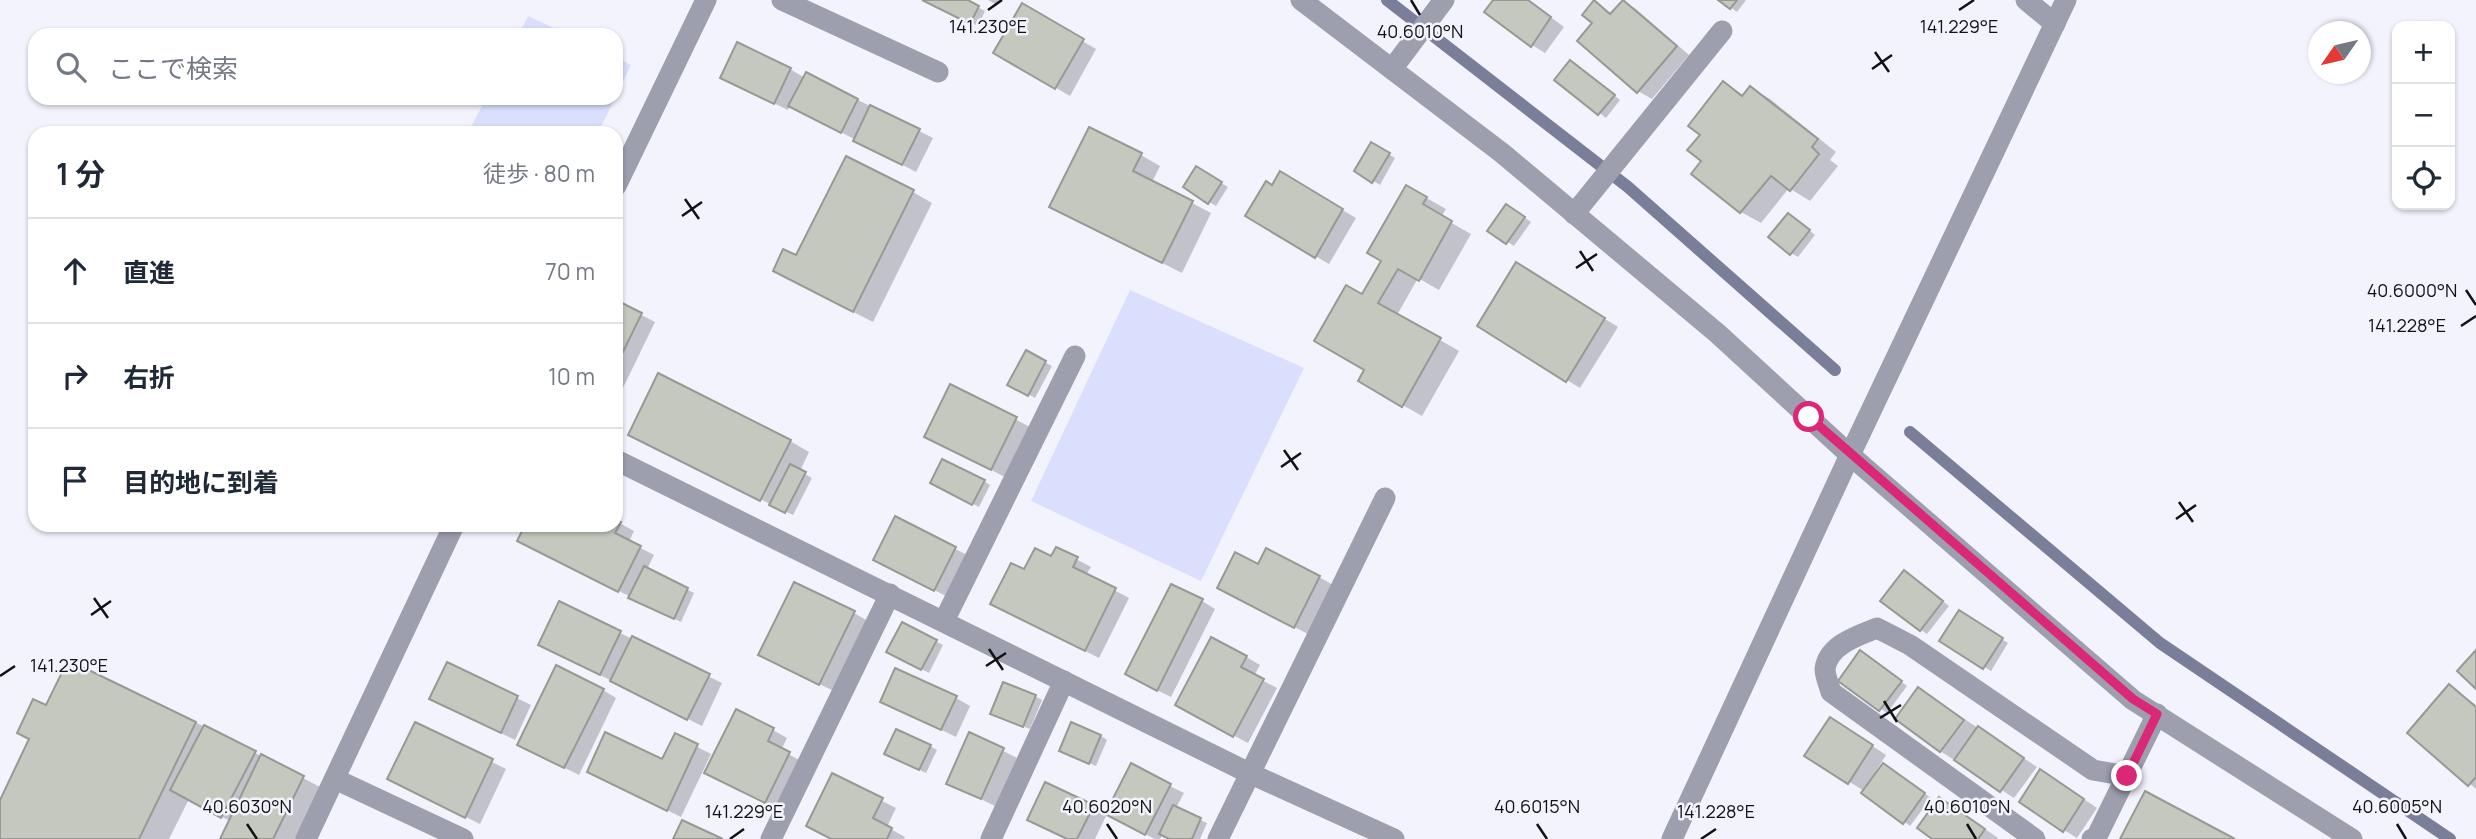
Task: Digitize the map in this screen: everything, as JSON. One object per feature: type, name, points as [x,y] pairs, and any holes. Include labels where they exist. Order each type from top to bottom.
[{"type":"street","points":[[623,172],[706,0]]},
{"type":"street","points":[[782,0],[939,72]]},
{"type":"street","points":[[1301,0],[1502,153],[1717,333],[1850,455],[2133,699],[2352,839]]},
{"type":"street","points":[[2026,0],[2055,24]]},
{"type":"street","points":[[1672,839],[1850,455],[2066,0]]},
{"type":"street","points":[[1392,69],[1441,5]]},
{"type":"street","points":[[1574,214],[1722,31]]},
{"type":"street","points":[[944,621],[1075,356]]},
{"type":"street","points":[[623,463],[1249,773],[1394,839]]},
{"type":"street","points":[[1218,839],[1385,498]]},
{"type":"street","points":[[306,839],[451,532]]},
{"type":"street","points":[[771,839],[890,594]]},
{"type":"street","points":[[2035,839],[1831,692],[1825,670],[1832,651],[1854,637],[1877,628],[1910,645],[2093,770],[2127,776]]},
{"type":"street","points":[[991,839],[1064,681]]},
{"type":"street","points":[[2092,839],[2096,838],[2157,714]]},
{"type":"street","points":[[335,779],[463,839]]},
{"type":"shaded area","points":[[528,16],[554,28],[522,28]]},
{"type":"shaded area","points":[[623,61],[631,65],[623,82]]},
{"type":"shaded area","points":[[482,105],[612,105],[601,126],[472,126]]},
{"type":"shaded area","points":[[1130,290],[1304,368],[1201,581],[1031,501]]},
{"type":"building","points":[[922,0],[968,0],[979,6],[970,24]]},
{"type":"building","points":[[1493,0],[1528,0],[1551,17],[1531,47],[1484,12]]},
{"type":"building","points":[[1594,0],[1610,14],[1623,0],[1677,46],[1637,93],[1577,41],[1592,23],[1582,15]]},
{"type":"building","points":[[1718,0],[1737,0],[1730,9]]},
{"type":"building","points":[[1022,3],[1084,39],[1055,89],[993,53]]},
{"type":"building","points":[[737,42],[791,68],[774,104],[720,78]]},
{"type":"building","points":[[1570,60],[1615,95],[1598,115],[1554,80]]},
{"type":"building","points":[[806,72],[858,99],[841,133],[788,106]]},
{"type":"building","points":[[1723,81],[1742,96],[1750,86],[1818,139],[1812,147],[1819,154],[1790,191],[1771,176],[1740,213],[1691,174],[1701,161],[1687,150],[1700,135],[1688,126]]},
{"type":"building","points":[[870,105],[920,129],[902,165],[853,141]]},
{"type":"building","points":[[1089,127],[1142,153],[1133,171],[1193,201],[1162,263],[1049,207]]},
{"type":"building","points":[[1371,142],[1390,153],[1372,183],[1354,171]]},
{"type":"building","points":[[846,156],[914,190],[853,312],[773,271],[783,249],[796,255]]},
{"type":"building","points":[[1196,166],[1222,182],[1208,204],[1183,187]]},
{"type":"building","points":[[1280,171],[1343,209],[1315,258],[1245,216],[1266,181],[1272,185]]},
{"type":"building","points":[[1406,185],[1427,197],[1423,204],[1452,221],[1419,281],[1398,269],[1378,303],[1441,338],[1402,407],[1358,381],[1364,370],[1314,341],[1346,285],[1362,294],[1381,261],[1367,253]]},
{"type":"building","points":[[1506,204],[1525,217],[1506,244],[1487,231]]},
{"type":"building","points":[[1788,213],[1810,230],[1790,255],[1768,237]]},
{"type":"building","points":[[1516,262],[1605,318],[1566,382],[1477,326]]},
{"type":"building","points":[[623,304],[642,313],[623,352]]},
{"type":"building","points":[[1026,350],[1046,361],[1028,396],[1007,385]]},
{"type":"building","points":[[658,373],[791,440],[760,501],[628,435]]},
{"type":"building","points":[[950,384],[1017,417],[991,470],[924,437]]},
{"type":"building","points":[[942,459],[985,480],[972,505],[930,483]]},
{"type":"building","points":[[790,464],[806,472],[785,513],[769,505]]},
{"type":"building","points":[[895,516],[956,547],[934,591],[873,560]]},
{"type":"building","points":[[522,532],[616,532],[641,546],[618,592],[517,541]]},
{"type":"building","points":[[1056,547],[1078,557],[1073,567],[1116,588],[1085,651],[990,604],[1011,563],[1024,569],[1035,548],[1051,556]]},
{"type":"building","points":[[1266,548],[1320,576],[1294,628],[1217,588],[1235,552],[1258,564]]},
{"type":"building","points":[[644,566],[688,588],[674,619],[628,598]]},
{"type":"building","points":[[1904,570],[1943,601],[1920,631],[1880,601]]},
{"type":"building","points":[[794,582],[855,611],[819,685],[758,655]]},
{"type":"building","points":[[1171,584],[1203,599],[1157,691],[1125,674]]},
{"type":"building","points":[[559,601],[621,631],[600,675],[538,645]]},
{"type":"building","points":[[1959,610],[2003,638],[1983,669],[1939,641]]},
{"type":"building","points":[[902,622],[937,640],[921,670],[886,652]]},
{"type":"building","points":[[632,636],[710,674],[687,720],[610,681]]},
{"type":"building","points":[[1211,637],[1247,656],[1241,667],[1264,679],[1233,737],[1175,705]]},
{"type":"building","points":[[1860,650],[1902,681],[1879,711],[1838,681]]},
{"type":"building","points":[[2476,650],[2476,689],[2457,671]]},
{"type":"building","points":[[68,660],[196,722],[139,839],[0,839],[0,800],[29,739],[17,733],[33,699],[46,705]]},
{"type":"building","points":[[447,662],[518,696],[501,733],[429,699]]},
{"type":"building","points":[[556,665],[604,689],[564,768],[517,745]]},
{"type":"building","points":[[895,668],[957,696],[941,730],[880,702]]},
{"type":"building","points":[[1003,682],[1036,695],[1023,727],[990,714]]},
{"type":"building","points":[[2449,684],[2476,707],[2476,777],[2468,786],[2407,733]]},
{"type":"building","points":[[1918,687],[1964,720],[1940,752],[1895,719]]},
{"type":"building","points":[[736,709],[774,728],[768,741],[790,752],[765,803],[704,773]]},
{"type":"building","points":[[1830,717],[1873,745],[1848,784],[1804,756]]},
{"type":"building","points":[[415,722],[493,759],[465,818],[387,779]]},
{"type":"building","points":[[1071,722],[1101,735],[1089,764],[1059,751]]},
{"type":"building","points":[[204,725],[256,751],[221,818],[170,790]]},
{"type":"building","points":[[1978,726],[2024,758],[2000,792],[1954,760]]},
{"type":"building","points":[[896,729],[931,745],[919,770],[884,754]]},
{"type":"building","points":[[605,732],[662,759],[675,733],[698,744],[667,811],[587,772]]},
{"type":"building","points":[[969,732],[1004,748],[981,799],[946,784]]},
{"type":"building","points":[[261,754],[304,776],[273,839],[220,839]]},
{"type":"building","points":[[1131,763],[1171,784],[1145,835],[1105,814]]},
{"type":"building","points":[[1883,763],[1925,793],[1903,824],[1861,793]]},
{"type":"building","points":[[2040,769],[2084,799],[2063,832],[2019,802]]},
{"type":"building","points":[[832,773],[883,798],[873,818],[892,828],[887,839],[831,839],[806,826]]},
{"type":"building","points":[[1045,782],[1094,805],[1077,839],[1067,839],[1027,820]]},
{"type":"building","points":[[2145,791],[2235,839],[2120,839]]},
{"type":"building","points":[[1939,797],[1985,829],[1978,839],[1932,839],[1917,828]]},
{"type":"building","points":[[1173,805],[1201,818],[1192,839],[1169,839],[1159,834]]},
{"type":"building","points":[[682,820],[723,839],[673,839]]},
{"type":"waterway","points":[[1387,0],[1628,187],[1835,370]]},
{"type":"waterway","points":[[1910,432],[2160,643],[2450,839]]},
{"type":"route","points":[[1809,417],[2133,699],[2157,714],[2127,776]]}]
